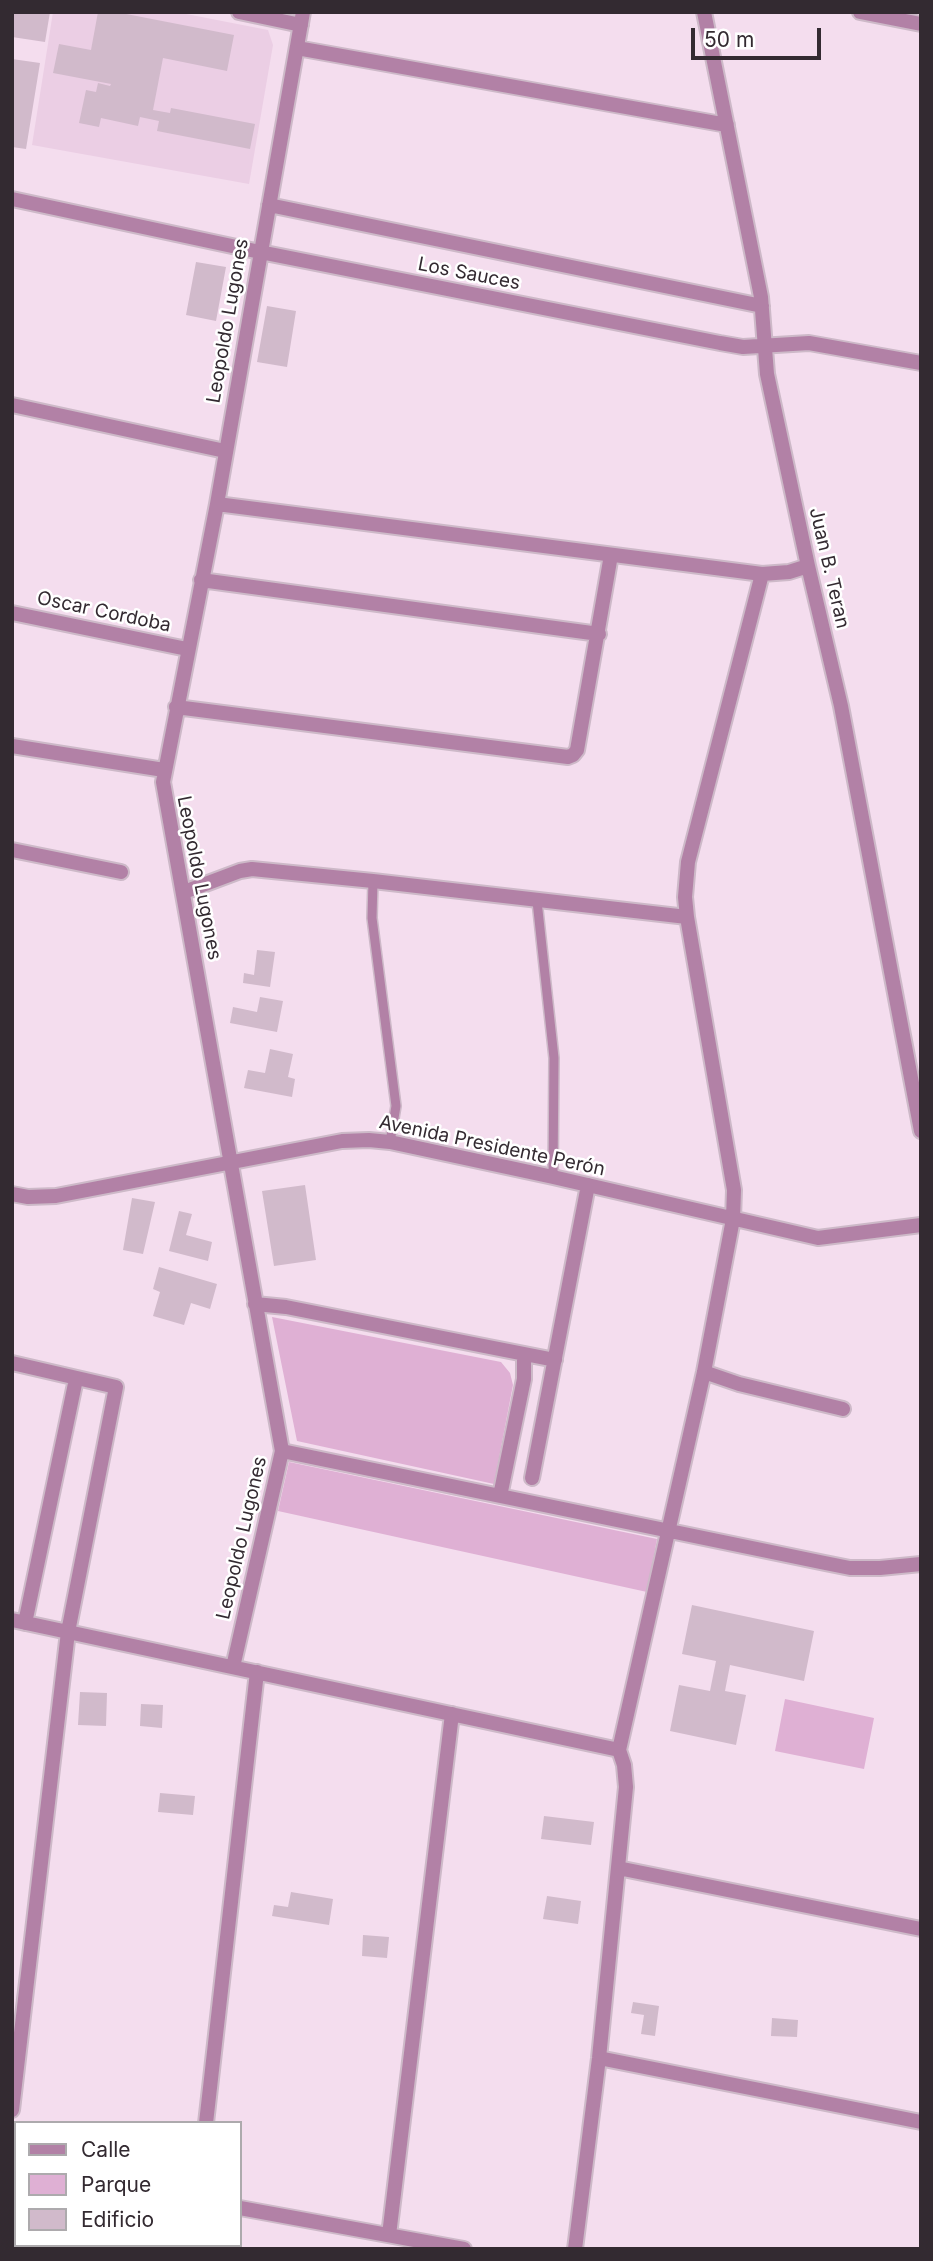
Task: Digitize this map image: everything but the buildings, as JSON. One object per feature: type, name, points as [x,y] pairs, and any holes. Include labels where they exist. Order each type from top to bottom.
[{"type":"street","points":[[239,12],[302,18]]},
{"type":"street","name":"Juan B. Teran","points":[[704,12],[762,306],[767,374],[841,706],[921,1131]]},
{"type":"street","points":[[860,12],[921,24]]},
{"type":"street","name":"Leopoldo Lugones","points":[[233,1667],[282,1451],[229,1163],[184,892],[164,794],[164,770],[217,504],[302,18]]},
{"type":"street","points":[[297,48],[727,125]]},
{"type":"street","name":"Los Sauces","points":[[12,199],[260,252],[720,343],[743,347],[809,343],[921,363]]},
{"type":"street","points":[[269,205],[762,306]]},
{"type":"street","points":[[12,405],[225,451]]},
{"type":"street","points":[[217,504],[762,574],[789,572],[808,566]]},
{"type":"street","points":[[176,707],[568,757],[577,750],[611,555]]},
{"type":"street","points":[[575,2249],[600,2058],[626,1787],[619,1750],[704,1372],[733,1219],[734,1191],[685,897],[691,845],[762,574]]},
{"type":"street","points":[[201,580],[599,634]]},
{"type":"street","name":"Oscar Cordoba","points":[[12,613],[187,649]]},
{"type":"street","points":[[12,746],[164,770]]},
{"type":"street","points":[[12,867],[14,851],[121,872]]},
{"type":"street","points":[[184,892],[252,869],[687,918]]},
{"type":"street","name":"Avenida Presidente Perón","points":[[12,1194],[29,1197],[56,1196],[342,1141],[369,1140],[390,1142],[553,1177],[818,1238],[921,1225]]},
{"type":"street","points":[[532,1478],[588,1185]]},
{"type":"street","points":[[256,1304],[286,1307],[555,1360]]},
{"type":"street","points":[[499,1496],[524,1378],[524,1354]]},
{"type":"street","points":[[12,1363],[116,1387],[68,1632],[12,2110]]},
{"type":"street","points":[[704,1372],[739,1384],[843,1409]]},
{"type":"street","points":[[76,1378],[19,1621],[619,1750]]},
{"type":"street","points":[[282,1451],[850,1568],[880,1568],[921,1563]]},
{"type":"street","points":[[206,2121],[257,1672]]},
{"type":"street","points":[[389,2235],[452,1714]]},
{"type":"street","points":[[618,1868],[921,1929]]},
{"type":"street","points":[[600,2058],[921,2122]]},
{"type":"street","points":[[242,2208],[464,2249]]},
{"type":"lane","points":[[373,881],[372,918],[396,1106],[390,1142]]},
{"type":"lane","points":[[537,901],[554,1058],[553,1177]]},
{"type":"shaded area","points":[[53,12],[176,12],[268,30],[273,45],[249,184],[32,145]]},
{"type":"green space","points":[[272,1317],[501,1362],[510,1373],[513,1385],[494,1484],[297,1441]]},
{"type":"green space","points":[[289,1462],[657,1539],[647,1592],[278,1511]]},
{"type":"green space","points":[[785,1699],[874,1718],[864,1769],[775,1751]]}]
